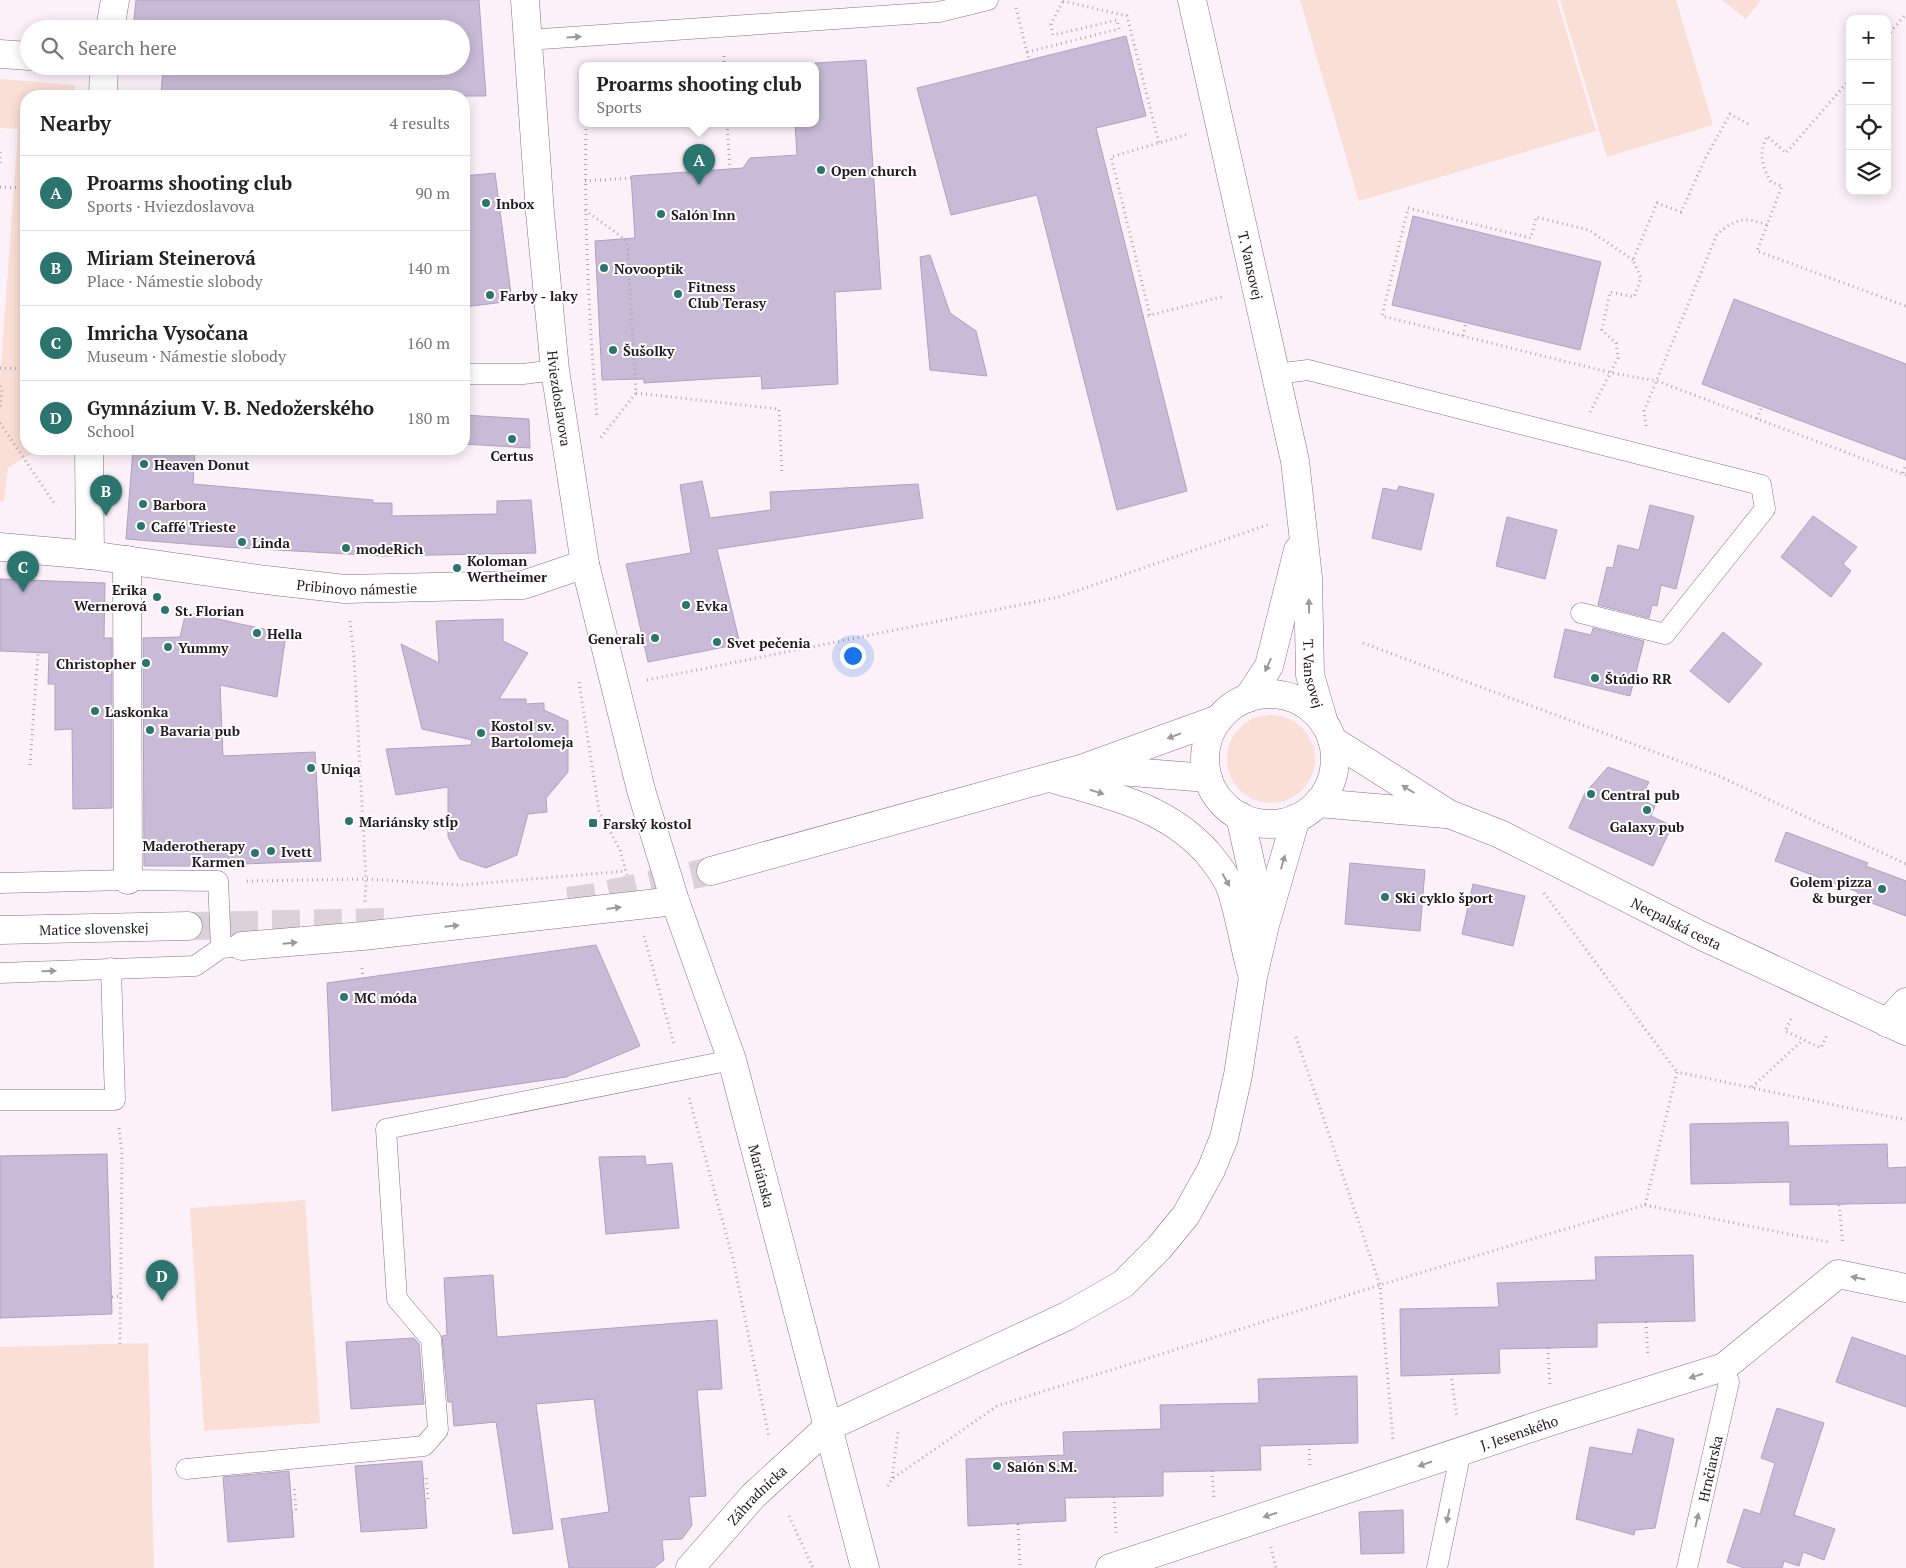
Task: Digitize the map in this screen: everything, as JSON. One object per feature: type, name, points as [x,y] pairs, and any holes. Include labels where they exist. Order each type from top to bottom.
[{"type":"street","points":[[112,20],[115,0]]},
{"type":"street","name":"Hviezdoslavova","points":[[525,0],[540,213],[555,370],[585,564],[641,790]]},
{"type":"street","name":"T. Vansovej","points":[[1192,0],[1295,461],[1308,577],[1310,675],[1328,731]]},
{"type":"street","points":[[0,54],[20,55]]},
{"type":"street","points":[[103,90],[104,75]]},
{"type":"street","points":[[89,455],[90,555]]},
{"type":"street","name":"T. Vansovej","points":[[1248,698],[1269,666],[1302,534]]},
{"type":"street","name":"Pribinovo námestie","points":[[0,547],[90,555],[266,580],[345,589],[523,585],[585,564]]},
{"type":"street","points":[[127,560],[128,880]]},
{"type":"street","points":[[1269,694],[1290,697],[1309,707],[1328,731],[1335,762],[1330,784],[1307,811],[1274,824],[1262,823],[1240,816],[1224,804],[1208,778],[1206,768],[1209,738],[1220,719],[1232,706],[1248,698],[1269,694]]},
{"type":"street","points":[[711,871],[1084,768],[1220,719]]},
{"type":"street","name":"Necpalská cesta","points":[[1328,731],[1449,814],[1500,834],[1702,936],[1896,1027]]},
{"type":"street","points":[[1084,768],[1208,778]]},
{"type":"street","points":[[1050,778],[1130,802],[1169,819],[1192,836],[1217,864],[1231,887],[1241,936],[1253,977]]},
{"type":"street","name":"Mariánska","points":[[641,790],[675,901],[732,1060],[865,1568]]},
{"type":"street","name":"Necpalská cesta","points":[[1307,811],[1449,814]]},
{"type":"street","name":"Záhradnícka","points":[[690,1568],[753,1496],[828,1427],[1067,1316],[1123,1284],[1159,1248],[1186,1215],[1211,1170],[1224,1138],[1238,1075],[1253,977],[1264,926],[1307,811]]},
{"type":"street","points":[[1240,816],[1264,926]]},
{"type":"street","points":[[231,947],[363,936],[675,901]]},
{"type":"street","name":"Matice slovenskej","points":[[0,930],[188,926]]},
{"type":"street","points":[[1896,1027],[1906,1002]]},
{"type":"street","name":"J. Jesenského","points":[[1110,1568],[1552,1421],[1724,1367],[1838,1274],[1906,1288]]},
{"type":"lane","points":[[527,40],[939,12],[988,0]]},
{"type":"lane","points":[[470,374],[523,374],[555,370]]},
{"type":"lane","points":[[1276,374],[1308,370],[1761,485],[1765,509],[1665,634],[1580,613]]},
{"type":"lane","points":[[0,883],[128,880],[218,881],[231,947],[195,966],[0,973]]},
{"type":"lane","points":[[0,1100],[115,1100],[111,968]]},
{"type":"lane","points":[[186,1469],[424,1446],[438,1430],[431,1339],[397,1299],[386,1129],[732,1060]]},
{"type":"lane","name":"Hrnčiarska","points":[[1687,1568],[1728,1382],[1724,1367]]},
{"type":"lane","points":[[1437,1568],[1461,1451]]},
{"type":"path","points":[[1027,52],[1119,29],[1116,20],[1053,35],[1051,24],[1063,1],[1127,16],[1159,143]]},
{"type":"path","points":[[1016,10],[1029,60]]},
{"type":"path","points":[[1891,31],[1906,14]]},
{"type":"path","points":[[1846,84],[1786,153],[1767,136],[1761,148],[1762,166],[1771,182],[1782,186],[1757,251],[1906,306]]},
{"type":"path","points":[[1633,260],[1657,203],[1680,212],[1706,157],[1730,114],[1750,125]]},
{"type":"path","points":[[1150,315],[1111,157],[1221,126]]},
{"type":"path","points":[[586,127],[585,210],[589,324],[598,420]]},
{"type":"path","points":[[727,127],[730,169]]},
{"type":"path","points":[[0,152],[0,167]]},
{"type":"path","points":[[585,181],[631,178]]},
{"type":"path","points":[[0,187],[20,188]]},
{"type":"path","points":[[1585,420],[1612,373],[1618,358],[1616,343],[1602,330],[1610,292],[1634,297],[1641,278],[1633,260],[1589,230],[1536,217],[1531,238],[1408,208],[1382,316],[1612,373],[1657,381],[1904,474],[1906,465]]},
{"type":"path","points":[[585,210],[627,240],[636,393],[599,440]]},
{"type":"path","points":[[1664,461],[1667,447],[1661,446],[1647,431],[1644,411],[1717,234],[1734,221],[1752,219],[1767,225]]},
{"type":"path","points":[[1143,317],[1257,288]]},
{"type":"path","points":[[1463,336],[1466,322]]},
{"type":"path","points":[[0,368],[20,369]]},
{"type":"path","points":[[0,386],[2,389],[0,410]]},
{"type":"path","points":[[636,393],[779,409],[782,473]]},
{"type":"path","points":[[1757,419],[1762,406]]},
{"type":"path","points":[[0,424],[20,453]]},
{"type":"path","points":[[598,430],[600,449]]},
{"type":"path","points":[[21,455],[62,514]]},
{"type":"path","points":[[646,680],[1059,598],[1276,522]]},
{"type":"path","points":[[351,633],[366,879],[363,936]]},
{"type":"path","points":[[1363,643],[1719,776],[1906,864]]},
{"type":"path","points":[[30,765],[38,652]]},
{"type":"path","points":[[644,671],[649,689]]},
{"type":"path","points":[[578,677],[599,811],[620,850],[626,870],[733,1259],[771,1446]]},
{"type":"path","points":[[218,881],[366,879],[462,885],[626,870]]},
{"type":"path","points":[[1538,885],[1677,1072],[1906,1120]]},
{"type":"path","points":[[362,971],[364,978]]},
{"type":"path","points":[[1790,1019],[1785,1031],[1821,1048],[1827,1035]]},
{"type":"path","points":[[1296,1037],[1380,1285],[1396,1474]]},
{"type":"path","points":[[1752,1088],[1803,1040]]},
{"type":"path","points":[[1645,1205],[1677,1072]]},
{"type":"path","points":[[115,1100],[122,1154],[120,1344]]},
{"type":"path","points":[[892,1479],[997,1406],[1380,1285],[1645,1205],[1843,1245],[1839,1205]]},
{"type":"path","points":[[112,1297],[121,1296]]},
{"type":"path","points":[[1548,1348],[1552,1421]]},
{"type":"path","points":[[1451,1374],[1461,1451]]},
{"type":"path","points":[[888,1486],[892,1479],[898,1432]]},
{"type":"path","points":[[789,1516],[813,1568]]},
{"type":"path","points":[[1018,1524],[1020,1568]]},
{"type":"shaded area","points":[[1300,0],[1557,0],[1596,131],[1359,201]]},
{"type":"shaded area","points":[[1560,0],[1676,0],[1713,125],[1607,157]]},
{"type":"shaded area","points":[[1722,0],[1761,0],[1746,19]]},
{"type":"shaded area","points":[[0,79],[75,85],[75,90],[20,90],[20,455],[29,455],[8,468],[4,501],[0,501],[0,381],[18,129],[0,128]]},
{"type":"shaded area","points":[[1271,715],[1288,719],[1302,728],[1311,742],[1315,759],[1311,776],[1302,790],[1288,799],[1271,803],[1254,799],[1240,790],[1231,776],[1227,759],[1231,742],[1240,728],[1254,719]]},
{"type":"shaded area","points":[[305,1200],[320,1423],[204,1431],[190,1208]]},
{"type":"shaded area","points":[[148,1343],[154,1568],[0,1568],[0,1347]]},
{"type":"building","points":[[136,0],[479,0],[486,96],[470,96],[470,90],[161,90],[162,75],[470,75],[470,20],[134,20]]},
{"type":"building","points":[[1126,36],[1146,116],[1096,128],[1187,491],[1117,510],[1037,195],[951,215],[917,88]]},
{"type":"building","points":[[866,60],[881,289],[835,292],[838,384],[762,389],[761,376],[644,383],[644,379],[602,380],[595,241],[635,238],[631,176],[743,168],[750,158],[797,155],[795,127],[819,127],[819,63]]},
{"type":"building","points":[[495,173],[512,301],[470,306],[470,175]]},
{"type":"building","points":[[1413,216],[1601,262],[1580,350],[1392,305]]},
{"type":"building","points":[[930,255],[950,313],[976,331],[987,376],[930,370],[920,257]]},
{"type":"building","points":[[1734,299],[1906,364],[1906,460],[1702,384]]},
{"type":"building","points":[[470,415],[529,419],[530,448],[470,444]]},
{"type":"building","points":[[133,455],[195,455],[193,484],[373,500],[373,503],[392,503],[392,516],[497,514],[497,501],[531,500],[536,553],[383,556],[224,547],[126,539]]},
{"type":"building","points":[[702,481],[710,518],[771,510],[770,492],[918,484],[923,518],[717,549],[740,644],[648,662],[626,564],[691,553],[680,485]]},
{"type":"building","points":[[1399,486],[1434,494],[1421,550],[1372,538],[1383,488],[1397,491]]},
{"type":"building","points":[[1650,505],[1694,516],[1676,589],[1661,585],[1657,606],[1652,605],[1649,618],[1598,605],[1607,567],[1613,568],[1618,545],[1639,550]]},
{"type":"building","points":[[1813,516],[1857,547],[1843,564],[1851,571],[1831,597],[1781,557]]},
{"type":"building","points":[[1507,517],[1557,530],[1545,579],[1496,566]]},
{"type":"building","points":[[0,579],[105,583],[104,638],[112,638],[112,808],[73,809],[72,729],[55,730],[55,684],[48,684],[49,653],[0,651]]},
{"type":"building","points":[[186,612],[286,634],[277,697],[220,685],[223,756],[315,752],[321,861],[144,866],[143,638],[180,637]]},
{"type":"building","name":"Kostol sv. Bartolomeja","points":[[503,619],[503,641],[528,653],[499,699],[526,699],[526,704],[544,703],[544,710],[568,721],[568,772],[546,798],[547,812],[528,814],[517,855],[486,868],[460,859],[448,837],[448,787],[396,795],[386,749],[471,745],[472,740],[422,729],[401,644],[439,663],[436,621]]},
{"type":"building","points":[[1593,628],[1644,641],[1630,696],[1554,677],[1565,629],[1591,635]]},
{"type":"building","points":[[1723,632],[1762,664],[1729,703],[1690,671]]},
{"type":"building","points":[[1608,767],[1649,782],[1640,799],[1655,806],[1651,816],[1672,826],[1653,866],[1569,828],[1585,793]]},
{"type":"building","points":[[1786,832],[1868,863],[1866,866],[1906,881],[1906,916],[1856,897],[1858,892],[1775,861]]},
{"type":"building","name":"Ski cyklo šport","points":[[1350,863],[1425,870],[1420,931],[1345,924]]},
{"type":"building","points":[[1473,884],[1525,896],[1513,946],[1462,934]]},
{"type":"building","points":[[596,945],[640,1046],[566,1077],[332,1111],[327,983]]},
{"type":"building","points":[[1788,1122],[1789,1146],[1887,1144],[1888,1168],[1906,1167],[1906,1203],[1790,1205],[1790,1182],[1691,1184],[1690,1124]]},
{"type":"building","points":[[107,1154],[112,1314],[0,1318],[0,1156]]},
{"type":"building","points":[[645,1156],[646,1165],[672,1163],[679,1228],[606,1234],[599,1157]]},
{"type":"building","points":[[1693,1255],[1695,1321],[1597,1323],[1597,1347],[1499,1349],[1500,1373],[1401,1376],[1400,1309],[1499,1307],[1497,1283],[1596,1280],[1595,1257]]},
{"type":"building","points":[[493,1275],[497,1337],[717,1320],[722,1389],[697,1390],[706,1496],[689,1497],[692,1525],[682,1539],[662,1540],[664,1560],[654,1568],[569,1568],[561,1519],[609,1512],[594,1399],[536,1404],[553,1529],[513,1534],[496,1422],[454,1426],[452,1402],[448,1402],[442,1336],[447,1335],[444,1278]]},
{"type":"building","points":[[1852,1337],[1906,1356],[1906,1407],[1836,1382]]},
{"type":"building","points":[[414,1338],[419,1344],[424,1404],[351,1409],[346,1342]]},
{"type":"building","points":[[1357,1376],[1358,1443],[1260,1446],[1261,1470],[1163,1472],[1163,1496],[1065,1498],[1066,1521],[968,1526],[966,1459],[1064,1455],[1063,1432],[1161,1429],[1160,1405],[1259,1403],[1258,1379]]},
{"type":"building","points":[[1777,1408],[1824,1423],[1794,1515],[1835,1529],[1824,1560],[1803,1552],[1799,1566],[1784,1561],[1782,1568],[1744,1568],[1727,1562],[1744,1509],[1760,1514],[1775,1463],[1761,1458]]},
{"type":"building","points":[[1638,1429],[1674,1439],[1655,1528],[1635,1530],[1634,1535],[1576,1519],[1590,1447],[1632,1454]]},
{"type":"building","points":[[422,1461],[427,1528],[361,1532],[355,1466]]},
{"type":"building","points":[[289,1471],[294,1537],[228,1542],[223,1477]]},
{"type":"building","points":[[1403,1510],[1404,1553],[1361,1554],[1359,1512]]},
{"type":"tunnel","points":[[568,901],[596,897],[711,871]]},
{"type":"tunnel","points":[[188,926],[389,922]]},
{"type":"place","name":"Open church","points":[[821,170]]},
{"type":"place","name":"Proarms shooting club","points":[[699,185]]},
{"type":"place","name":"Inbox","points":[[486,203]]},
{"type":"place","name":"Salón Inn","points":[[661,214]]},
{"type":"place","name":"Novooptik","points":[[604,268]]},
{"type":"place","name":"Fitness Club Terasy","points":[[678,294]]},
{"type":"place","name":"Farby - laky","points":[[490,295]]},
{"type":"place","name":"Šušolky","points":[[613,350]]},
{"type":"place","name":"Certus","points":[[512,439]]},
{"type":"place","name":"Heaven Donut","points":[[144,464]]},
{"type":"place","name":"Barbora","points":[[143,504]]},
{"type":"place","name":"Miriam Steinerová","points":[[106,516]]},
{"type":"place","name":"Caffé Trieste","points":[[141,526]]},
{"type":"place","name":"Linda","points":[[242,542]]},
{"type":"place","name":"modeRich","points":[[346,548]]},
{"type":"place","name":"Koloman Wertheimer","points":[[457,568]]},
{"type":"place","name":"Imricha Vysočana","points":[[23,592]]},
{"type":"place","name":"Erika Wernerová","points":[[157,597]]},
{"type":"place","name":"Evka","points":[[686,605]]},
{"type":"place","name":"St. Florian","points":[[165,610]]},
{"type":"place","name":"Hella","points":[[257,633]]},
{"type":"place","name":"Generali","points":[[655,638]]},
{"type":"place","name":"Svet pečenia","points":[[717,642]]},
{"type":"place","name":"Yummy","points":[[168,647]]},
{"type":"place","name":"Christopher","points":[[146,663]]},
{"type":"place","name":"Štúdio RR","points":[[1595,678]]},
{"type":"place","name":"Laskonka","points":[[95,711]]},
{"type":"place","name":"Bavaria pub","points":[[150,730]]},
{"type":"place","name":"Kostol sv. Bartolomeja","points":[[481,733]]},
{"type":"place","name":"Uniqa","points":[[311,768]]},
{"type":"place","name":"Central pub","points":[[1591,794]]},
{"type":"place","name":"Galaxy pub","points":[[1647,810]]},
{"type":"place","name":"Mariánsky stĺp","points":[[349,821]]},
{"type":"place","name":"Farský kostol","points":[[593,823]]},
{"type":"place","name":"Ivett","points":[[271,851]]},
{"type":"place","name":"Maderotherapy Karmen","points":[[255,853]]},
{"type":"place","name":"Golem pizza & burger","points":[[1882,889]]},
{"type":"place","name":"Ski cyklo šport","points":[[1385,897]]},
{"type":"place","name":"MC móda","points":[[344,997]]},
{"type":"place","name":"Gymnázium V. B. Nedožerského","points":[[162,1301]]},
{"type":"place","name":"Salón S.M.","points":[[997,1466]]}]
